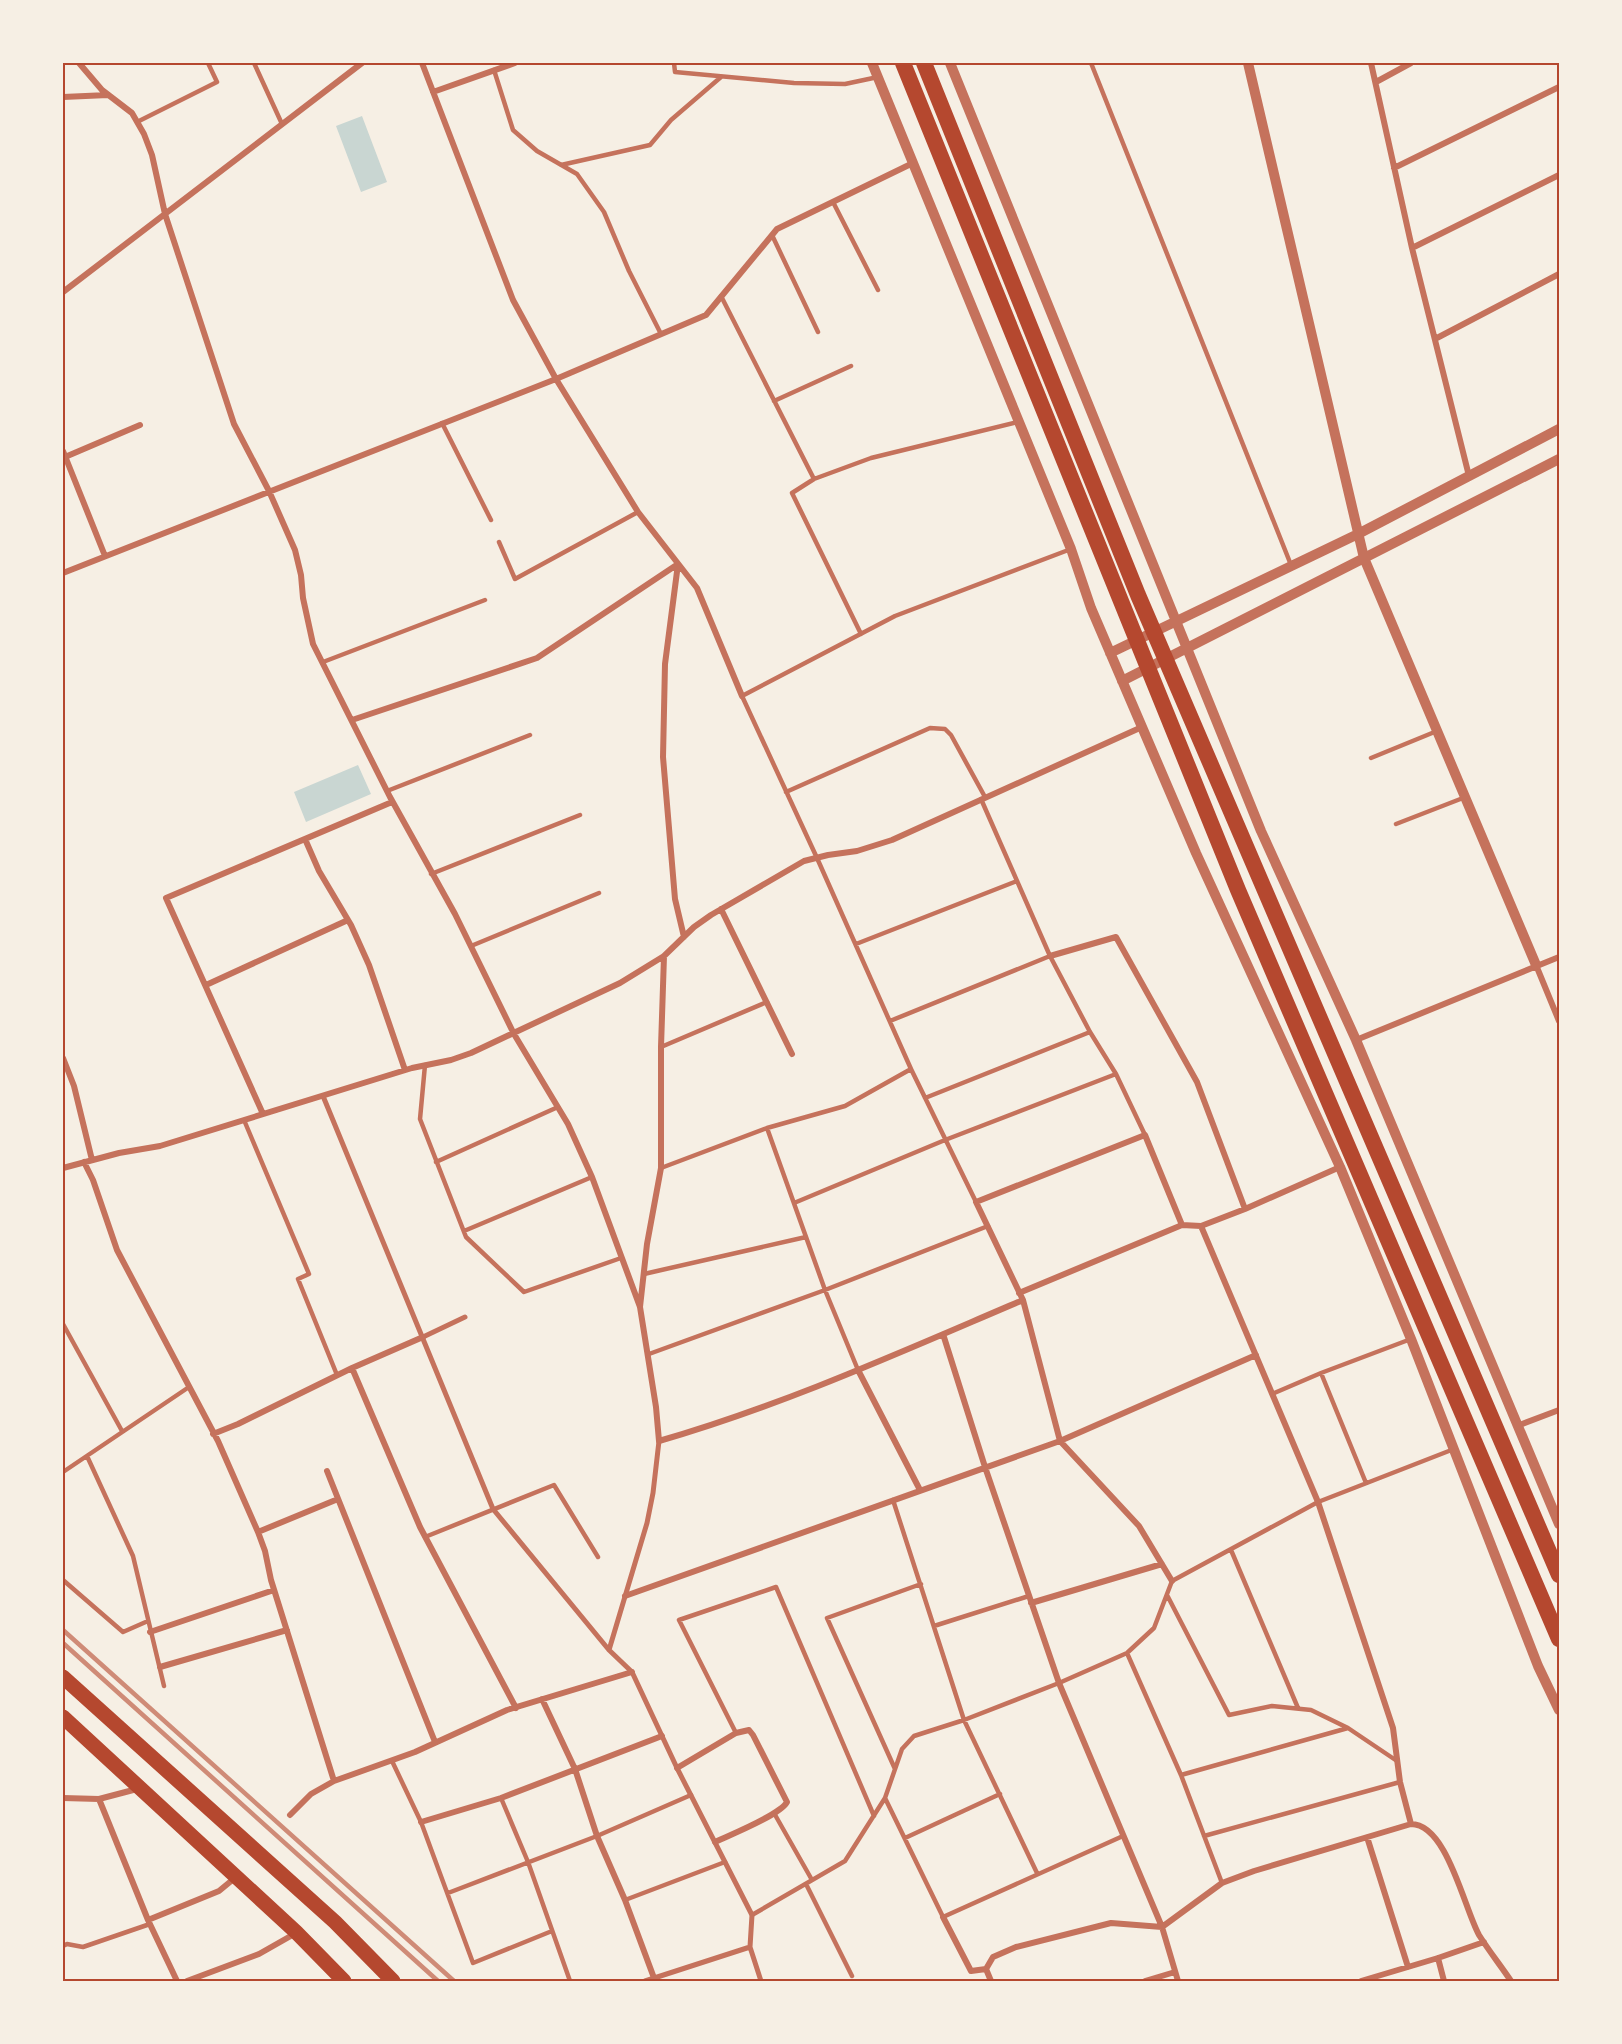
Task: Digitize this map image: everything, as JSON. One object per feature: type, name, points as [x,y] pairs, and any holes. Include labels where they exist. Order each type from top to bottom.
[{"type":"highway","points":[[903,63],[1238,890],[1559,1638]]},
{"type":"highway","points":[[924,63],[1138,595],[1559,1575]]},
{"type":"main road","points":[[63,1677],[335,1922],[393,1981]]},
{"type":"main road","points":[[63,1717],[296,1932],[344,1981]]},
{"type":"street","points":[[79,63],[109,95],[132,114],[152,155],[165,214],[234,424],[269,491],[295,550],[313,644],[392,802],[471,946],[514,1034],[568,1124],[592,1177],[640,1307],[649,1354],[658,1441],[653,1493],[609,1650]]},
{"type":"street","points":[[63,292],[362,63]]},
{"type":"street","points":[[422,63],[513,300],[556,379],[638,512],[697,588],[742,696]]},
{"type":"street","points":[[433,92],[515,63]]},
{"type":"street","points":[[872,63],[1071,549],[1091,608],[1196,853],[1340,1167],[1411,1339],[1538,1666],[1559,1710]]},
{"type":"street","points":[[950,63],[1261,831],[1356,1040],[1559,1524]]},
{"type":"street","points":[[1248,63],[1364,558],[1559,1021]]},
{"type":"street","points":[[1371,63],[1412,248],[1469,476]]},
{"type":"street","points":[[1376,82],[1411,63]]},
{"type":"street","points":[[1394,168],[1559,87]]},
{"type":"street","points":[[63,97],[109,95]]},
{"type":"street","points":[[63,573],[556,379],[706,315],[777,229],[913,163]]},
{"type":"street","points":[[1412,248],[1559,175]]},
{"type":"street","points":[[1434,339],[1559,274]]},
{"type":"street","points":[[105,556],[64,454],[140,425]]},
{"type":"street","points":[[1110,653],[1358,534],[1559,429]]},
{"type":"street","points":[[1122,681],[1559,459]]},
{"type":"street","points":[[352,720],[537,658],[678,564]]},
{"type":"street","points":[[678,564],[664,664],[663,757],[675,899],[684,938]]},
{"type":"street","points":[[63,1168],[160,1146],[405,1070],[471,1053],[599,995],[664,956],[694,927],[721,909],[804,861],[875,846],[1142,727]]},
{"type":"street","points":[[263,1114],[166,898],[392,802]]},
{"type":"street","points":[[305,839],[319,871],[348,920],[369,965],[405,1070]]},
{"type":"street","points":[[721,909],[792,1054]]},
{"type":"street","points":[[206,985],[348,920]]},
{"type":"street","points":[[1050,956],[1116,937],[1197,1082],[1245,1209]]},
{"type":"street","points":[[640,1307],[661,1168],[664,956]]},
{"type":"street","points":[[1356,1040],[1559,957]]},
{"type":"street","points":[[63,1058],[66,1073],[74,1086],[92,1160]]},
{"type":"street","points":[[323,1096],[493,1509],[609,1650],[632,1672],[752,1915],[750,1947],[761,1981]]},
{"type":"street","points":[[1173,1581],[1138,1526],[1060,1441],[1021,1297],[976,1202],[1145,1135],[1182,1225]]},
{"type":"street","points":[[84,1162],[93,1180],[117,1250],[213,1434],[258,1532],[334,1781]]},
{"type":"street","points":[[658,1441],[709,1426],[858,1370],[943,1334],[1182,1225],[1201,1226],[1340,1167]]},
{"type":"street","points":[[1201,1226],[1318,1502],[1393,1728],[1400,1782],[1411,1824]]},
{"type":"street","points":[[213,1434],[465,1317]]},
{"type":"street","points":[[943,1334],[985,1467],[1059,1683],[1162,1927],[1178,1981]]},
{"type":"street","points":[[625,1596],[1060,1441],[1256,1355]]},
{"type":"street","points":[[352,1368],[425,1537],[516,1708]]},
{"type":"street","points":[[858,1370],[920,1490]]},
{"type":"street","points":[[1517,1426],[1559,1410]]},
{"type":"street","points":[[327,1471],[435,1742]]},
{"type":"street","points":[[258,1532],[338,1499]]},
{"type":"street","points":[[1031,1603],[1162,1564]]},
{"type":"street","points":[[150,1632],[274,1590]]},
{"type":"street","points":[[160,1667],[288,1630]]},
{"type":"street","points":[[290,1815],[311,1794],[334,1781],[392,1761],[516,1708],[632,1672]]},
{"type":"street","points":[[542,1700],[575,1769],[597,1836],[626,1900],[654,1978]]},
{"type":"street","points":[[677,1767],[736,1733],[749,1730],[787,1802],[783,1808],[715,1842]]},
{"type":"street","points":[[421,1822],[501,1798],[662,1736]]},
{"type":"street","points":[[63,1798],[99,1799],[140,1788]]},
{"type":"street","points":[[99,1799],[149,1922],[177,1981]]},
{"type":"street","points":[[986,1969],[993,1957],[1016,1947],[1092,1926],[1111,1923],[1162,1927],[1222,1883],[1254,1871],[1411,1824],[1418,1824],[1432,1833],[1443,1848],[1479,1934],[1511,1981]]},
{"type":"street","points":[[1367,1837],[1407,1967]]},
{"type":"street","points":[[149,1922],[219,1891],[236,1877]]},
{"type":"street","points":[[943,1917],[971,1971],[986,1969]]},
{"type":"street","points":[[187,1981],[259,1954],[296,1932]]},
{"type":"street","points":[[1361,1981],[1485,1942]]},
{"type":"street","points":[[645,1981],[750,1947]]},
{"type":"street","points":[[1438,1958],[1444,1981]]},
{"type":"street","points":[[986,1969],[991,1981]]},
{"type":"street","points":[[1146,1981],[1175,1972]]},
{"type":"lane","points":[[137,122],[217,82],[208,63]]},
{"type":"lane","points":[[254,63],[282,124]]},
{"type":"lane","points":[[674,63],[675,72],[794,83],[845,84],[878,76]]},
{"type":"lane","points":[[1092,63],[1292,566]]},
{"type":"lane","points":[[494,70],[513,130],[537,151],[577,174],[604,212],[628,271],[661,334]]},
{"type":"lane","points":[[561,165],[650,145],[671,120],[721,77]]},
{"type":"lane","points":[[832,202],[878,290]]},
{"type":"lane","points":[[772,235],[818,332]]},
{"type":"lane","points":[[721,296],[814,479]]},
{"type":"lane","points":[[774,401],[851,366]]},
{"type":"lane","points":[[861,634],[792,493],[814,479],[871,458],[1018,422]]},
{"type":"lane","points":[[442,423],[491,520]]},
{"type":"lane","points":[[499,542],[515,579],[638,512]]},
{"type":"lane","points":[[976,1202],[911,1069],[818,858],[742,696],[895,616],[1071,549]]},
{"type":"lane","points":[[323,662],[484,600]]},
{"type":"lane","points":[[786,792],[930,728],[945,729],[955,740],[983,798],[1050,956],[1090,1032],[1116,1074],[1145,1135]]},
{"type":"lane","points":[[1371,758],[1437,731]]},
{"type":"lane","points":[[387,791],[530,735]]},
{"type":"lane","points":[[1396,824],[1465,797]]},
{"type":"lane","points":[[431,874],[580,815]]},
{"type":"lane","points":[[856,944],[1017,881]]},
{"type":"lane","points":[[471,946],[599,893]]},
{"type":"lane","points":[[890,1021],[1050,956]]},
{"type":"lane","points":[[661,1047],[767,1002]]},
{"type":"lane","points":[[925,1098],[1090,1032]]},
{"type":"lane","points":[[426,1065],[420,1119],[466,1237],[524,1292],[621,1258]]},
{"type":"lane","points":[[661,1168],[767,1128],[845,1106],[911,1069]]},
{"type":"lane","points":[[794,1203],[945,1140],[1116,1074]]},
{"type":"lane","points":[[436,1162],[558,1107]]},
{"type":"lane","points":[[244,1120],[309,1274],[298,1279],[337,1375]]},
{"type":"lane","points":[[767,1128],[825,1290],[858,1370]]},
{"type":"lane","points":[[464,1231],[592,1177]]},
{"type":"lane","points":[[649,1354],[825,1290],[988,1226]]},
{"type":"lane","points":[[644,1274],[806,1237]]},
{"type":"lane","points":[[63,1324],[122,1431]]},
{"type":"lane","points":[[1272,1394],[1411,1339]]},
{"type":"lane","points":[[1321,1373],[1366,1483]]},
{"type":"lane","points":[[63,1472],[189,1387]]},
{"type":"lane","points":[[752,1915],[844,1861],[885,1798],[902,1749],[914,1736],[1059,1683],[1127,1653],[1154,1628],[1173,1581],[1318,1502],[1454,1449]]},
{"type":"lane","points":[[87,1456],[133,1556],[164,1686]]},
{"type":"lane","points":[[425,1537],[554,1485],[598,1557]]},
{"type":"lane","points":[[893,1500],[964,1719],[1037,1873]]},
{"type":"lane","points":[[1231,1550],[1298,1708]]},
{"type":"lane","points":[[63,1580],[123,1632],[148,1621]]},
{"type":"lane","points":[[895,1768],[827,1618],[921,1584]]},
{"type":"lane","points":[[736,1733],[679,1620],[776,1587],[874,1816]]},
{"type":"lane","points":[[1167,1594],[1229,1715],[1272,1706],[1311,1710],[1348,1728],[1398,1761]]},
{"type":"lane","points":[[934,1626],[1029,1596]]},
{"type":"lane","points":[[1127,1653],[1181,1775],[1222,1883]]},
{"type":"lane","points":[[1181,1775],[1348,1728]]},
{"type":"lane","points":[[392,1761],[421,1822],[473,1962],[552,1931]]},
{"type":"lane","points":[[1204,1836],[1400,1782]]},
{"type":"lane","points":[[904,1838],[1000,1794]]},
{"type":"lane","points":[[448,1893],[597,1836],[691,1795]]},
{"type":"lane","points":[[501,1798],[528,1862],[570,1981]]},
{"type":"lane","points":[[885,1798],[943,1917],[1123,1836]]},
{"type":"lane","points":[[774,1813],[812,1880]]},
{"type":"lane","points":[[626,1900],[725,1862]]},
{"type":"lane","points":[[806,1884],[852,1976]]},
{"type":"lane","points":[[63,1946],[67,1944],[83,1947],[149,1922]]},
{"type":"shaded area","points":[[362,116],[387,182],[361,192],[336,126]]},
{"type":"shaded area","points":[[358,765],[371,794],[306,822],[294,792]]},
{"type":"railway","points":[[63,1630],[454,1981]]},
{"type":"railway","points":[[63,1643],[438,1981]]}]
